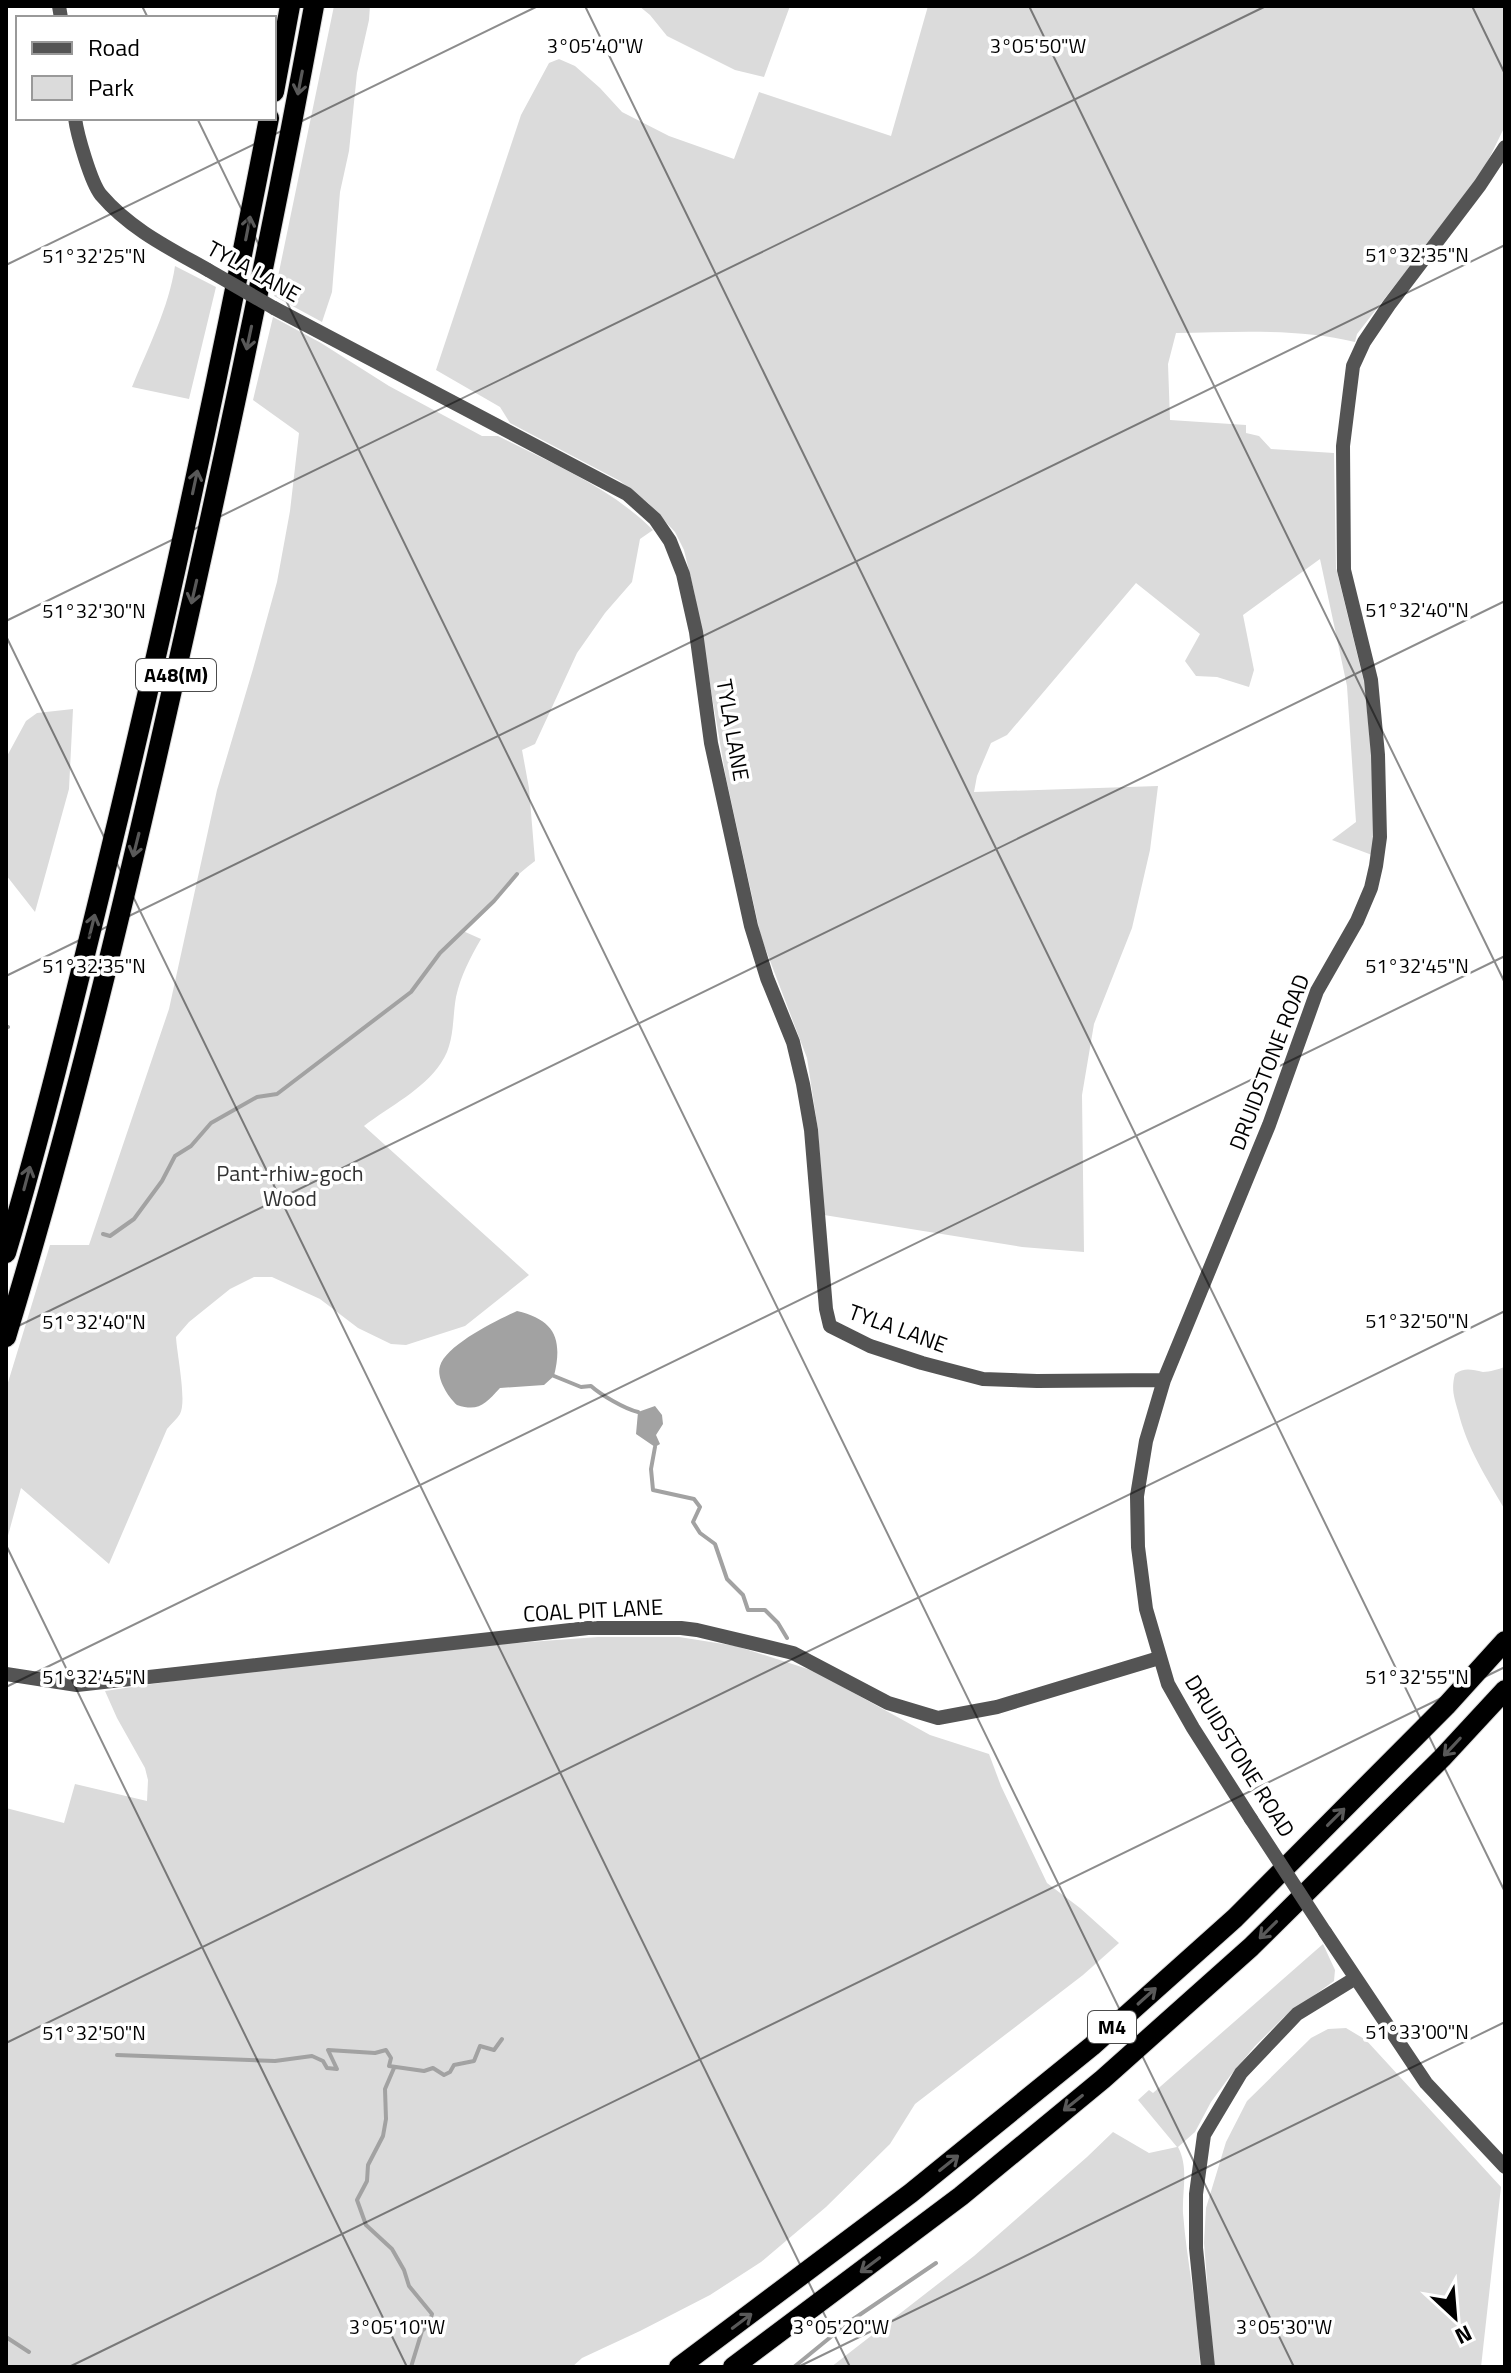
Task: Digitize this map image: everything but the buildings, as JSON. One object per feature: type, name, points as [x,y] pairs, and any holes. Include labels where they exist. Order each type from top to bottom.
[{"type":"highway","points":[[276,81],[290,6]]},
{"type":"highway","name":"A48(M)","points":[[6,1337],[71,1107],[155,766],[251,328],[314,6]]},
{"type":"highway","name":"A48(M)","points":[[6,1253],[69,1018],[137,739],[230,315],[269,120]]},
{"type":"highway","name":"M4","points":[[679,2367],[911,2193],[1092,2046],[1235,1918],[1446,1706],[1505,1641]]},
{"type":"highway","name":"M4","points":[[733,2367],[961,2196],[1103,2079],[1251,1947],[1442,1758],[1505,1690]]},
{"type":"street","name":"TYLA LANE","points":[[75,120],[99,192],[139,231],[274,308],[627,494],[655,519],[670,541],[683,574],[696,632],[711,743],[757,952],[793,1042],[800,1069],[811,1130],[824,1294],[830,1326],[870,1346],[983,1379],[1164,1380]]},
{"type":"street","name":"DRUIDSTONE ROAD","points":[[1505,147],[1389,305],[1364,342],[1353,366],[1343,446],[1344,570],[1371,680],[1380,837],[1376,866],[1371,888],[1357,921],[1317,991],[1269,1125],[1164,1380],[1146,1441],[1137,1496],[1138,1547],[1146,1609],[1168,1684],[1354,1979],[1426,2083],[1505,2167]]},
{"type":"street","name":"COAL PIT LANE","points":[[6,1674],[77,1685],[588,1628],[681,1628],[793,1653],[888,1703],[938,1718],[997,1707],[1159,1658]]},
{"type":"street","points":[[1208,2367],[1196,2248],[1196,2194],[1204,2135],[1241,2073],[1297,2014],[1354,1979]]},
{"type":"green space","points":[[334,6],[370,6],[340,192],[332,292],[322,322],[274,296]]},
{"type":"green space","points":[[639,6],[790,6],[764,77],[735,70],[667,36]]},
{"type":"green space","points":[[928,6],[1505,6],[1505,126],[1481,175],[1357,334],[1355,342],[1289,333],[1176,333],[1168,364],[1170,420],[1246,425],[1246,433],[1259,436],[1271,449],[1334,453],[1336,568],[1364,682],[1372,761],[1375,837],[1372,855],[1332,840],[1356,822],[1347,686],[1320,559],[1243,615],[1254,670],[1249,687],[1217,677],[1196,676],[1185,661],[1200,634],[1136,583],[1007,735],[991,743],[977,776],[974,792],[1158,786],[1150,850],[1132,928],[1094,1024],[1082,1095],[1084,1252],[1022,1247],[824,1215],[818,1130],[807,1058],[761,937],[726,778],[694,591],[684,550],[675,532],[648,503],[620,481],[510,423],[500,407],[436,370],[521,115],[549,63],[559,59],[575,66],[622,112],[669,136],[734,159],[759,92],[891,136]]},
{"type":"green space","points":[[175,266],[216,287],[189,399],[132,387],[163,312]]},
{"type":"green space","name":"Pant-rhiw-goch Wood","points":[[273,317],[389,386],[482,436],[498,436],[599,488],[653,530],[640,539],[632,582],[577,653],[535,744],[522,750],[529,788],[535,861],[463,931],[481,939],[458,989],[446,1055],[425,1081],[364,1126],[529,1275],[465,1326],[406,1345],[391,1344],[358,1328],[320,1299],[272,1277],[254,1277],[230,1289],[189,1322],[176,1337],[182,1408],[167,1429],[109,1564],[21,1488],[6,1543],[6,1389],[50,1245],[89,1245],[169,1009],[217,790],[277,582],[290,511],[299,433],[253,400]]},
{"type":"green space","points":[[73,709],[69,789],[35,912],[6,875],[6,758],[26,721],[37,713]]},
{"type":"green space","points":[[1505,1367],[1505,1510],[1466,1437],[1453,1389],[1455,1374],[1462,1370],[1486,1372]]},
{"type":"green space","points":[[598,1637],[679,1637],[736,1646],[814,1671],[930,1735],[989,1754],[1047,1883],[1119,1943],[1083,1975],[915,2104],[890,2144],[826,2207],[761,2262],[710,2295],[582,2358],[572,2367],[6,2367],[6,1808],[64,1823],[75,1784],[147,1801],[145,1768],[105,1691],[351,1659]]},
{"type":"green space","points":[[1323,1944],[1335,1970],[1334,1981],[1284,2017],[1255,2046],[1211,2102],[1195,2132],[1178,2147],[1184,2171],[1183,2213],[1200,2367],[831,2367],[974,2256],[1113,2132],[1149,2153],[1177,2147],[1138,2100],[1149,2090],[1153,2093]]},
{"type":"green space","points":[[1346,2028],[1366,2040],[1501,2187],[1481,2367],[1214,2367],[1204,2243],[1206,2208],[1226,2142],[1247,2101],[1311,2038],[1328,2029]]},
{"type":"shaded area","points":[[517,1311],[540,1320],[553,1333],[557,1352],[554,1376],[544,1385],[500,1388],[476,1407],[457,1405],[441,1382],[439,1371],[444,1358],[473,1334]]},
{"type":"shaded area","points":[[655,1406],[662,1415],[663,1424],[656,1435],[660,1444],[655,1447],[636,1434],[638,1412]]},
{"type":"waterway","points":[[103,1234],[110,1236],[134,1219],[162,1181],[175,1156],[191,1146],[211,1123],[257,1097],[277,1094],[411,992],[440,953],[517,874]]},
{"type":"waterway","points":[[554,1376],[581,1387],[591,1386],[613,1401],[638,1412]]},
{"type":"waterway","points":[[655,1447],[651,1469],[653,1490],[694,1499],[700,1507],[693,1522],[700,1533],[715,1544],[727,1579],[743,1595],[748,1610],[765,1610],[787,1638]]},
{"type":"waterway","points":[[117,2055],[275,2061],[312,2056],[323,2061],[327,2068],[337,2069],[328,2050],[375,2053],[386,2050],[391,2058],[389,2066],[424,2071],[433,2068],[444,2075],[454,2065],[474,2061],[480,2046],[494,2050],[502,2039]]},
{"type":"waterway","points":[[394,2068],[385,2089],[383,2136],[368,2165],[367,2181],[357,2200],[366,2225],[392,2249],[409,2286],[432,2314],[429,2324],[422,2331],[411,2367]]},
{"type":"waterway","points":[[794,2367],[849,2322],[936,2263]]},
{"type":"waterway","points":[[6,2337],[29,2352]]}]
